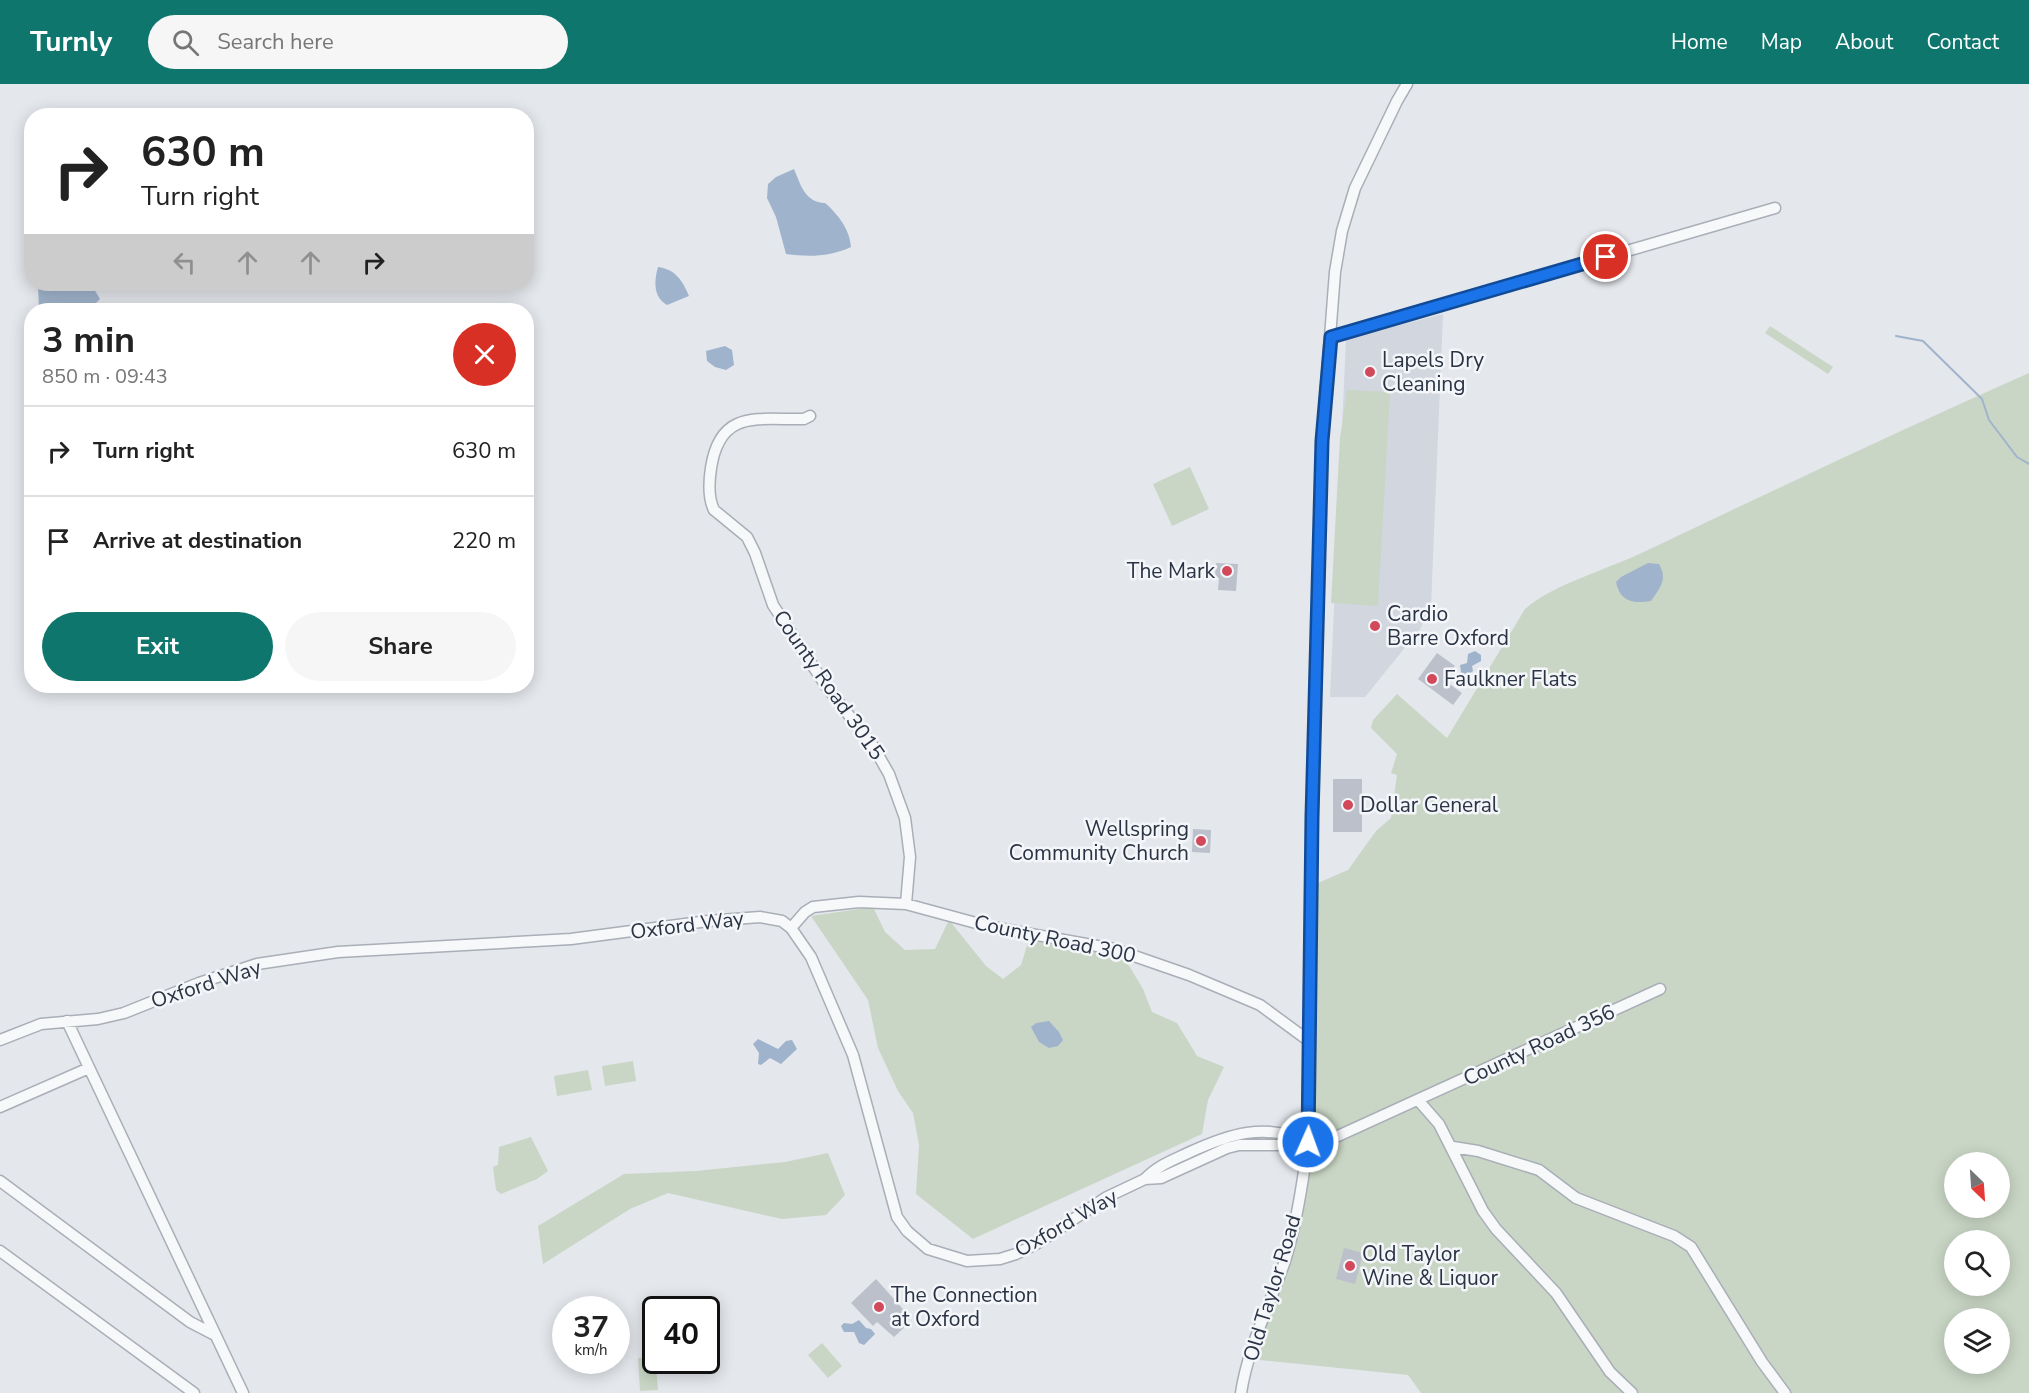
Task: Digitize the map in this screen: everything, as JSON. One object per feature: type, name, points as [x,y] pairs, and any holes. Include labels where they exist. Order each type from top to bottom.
[{"type":"street","name":"Old Taylor Road","points":[[1241,1393],[1253,1347],[1286,1257],[1301,1194],[1308,1142],[1311,1071],[1309,1041],[1312,817],[1322,441],[1335,272],[1342,231],[1364,169],[1407,84]]},
{"type":"street","points":[[1331,337],[1775,208]]},
{"type":"street","name":"County Road 3015","points":[[810,416],[804,419],[751,419],[728,429],[718,440],[714,454],[711,472],[711,504],[714,510],[747,537],[773,605],[814,670],[873,746],[889,774],[904,811],[910,857],[906,904]]},
{"type":"street","name":"County Road 300","points":[[791,928],[805,912],[813,907],[859,902],[906,904],[987,926],[1114,949],[1189,975],[1260,1005],[1309,1041]]},
{"type":"street","name":"Oxford Way","points":[[0,1040],[41,1024],[98,1019],[124,1012],[199,983],[258,964],[338,952],[571,939],[759,916],[782,921],[791,928],[811,957],[852,1055],[897,1217],[907,1231],[928,1249],[967,1261],[1000,1259],[1016,1254],[1107,1197],[1145,1179],[1161,1178],[1239,1145],[1308,1142]]},
{"type":"street","name":"County Road 356","points":[[1308,1142],[1327,1141],[1660,989]]},
{"type":"street","points":[[67,1021],[243,1393]]},
{"type":"street","points":[[0,1107],[89,1068]]},
{"type":"street","points":[[1418,1100],[1439,1124],[1483,1211],[1496,1229],[1556,1293],[1610,1372],[1632,1393]]},
{"type":"street","points":[[1453,1148],[1478,1151],[1539,1170],[1576,1198],[1674,1236],[1691,1247],[1762,1362],[1785,1393]]},
{"type":"street","points":[[0,1180],[190,1322],[215,1335]]},
{"type":"street","points":[[0,1251],[194,1393]]},
{"type":"shaded area","points":[[1443,314],[1431,606],[1420,629],[1365,697],[1330,697],[1346,339]]},
{"type":"green space","points":[[1770,326],[1833,367],[1828,374],[1765,333]]},
{"type":"green space","points":[[2029,373],[2029,1393],[1421,1393],[1408,1375],[1249,1359],[1285,1261],[1308,1142],[1311,886],[1348,870],[1376,831],[1391,818],[1397,775],[1391,773],[1397,754],[1371,728],[1373,720],[1397,694],[1447,738],[1525,609],[1537,600],[1567,584],[1634,557]]},
{"type":"green space","points":[[1347,390],[1390,392],[1378,606],[1331,603],[1340,438]]},
{"type":"green space","points":[[1190,467],[1209,509],[1172,526],[1153,484]]},
{"type":"green space","points":[[873,907],[885,932],[905,950],[935,949],[949,920],[986,966],[1003,979],[1021,965],[1029,939],[1080,946],[1125,959],[1143,989],[1152,1012],[1177,1023],[1197,1056],[1224,1067],[1208,1100],[1202,1134],[973,1239],[916,1194],[919,1145],[913,1113],[898,1091],[878,1048],[868,1000],[811,916]]},
{"type":"green space","points":[[633,1061],[636,1081],[605,1086],[602,1066]]},
{"type":"green space","points":[[588,1070],[592,1090],[557,1096],[554,1076]]},
{"type":"green space","points":[[531,1137],[548,1171],[537,1179],[501,1194],[496,1190],[493,1167],[498,1165],[499,1147]]},
{"type":"green space","points":[[828,1153],[845,1195],[826,1215],[782,1219],[668,1193],[630,1209],[543,1264],[538,1226],[624,1174],[696,1171],[785,1162]]},
{"type":"green space","points":[[822,1343],[842,1366],[828,1378],[808,1355]]},
{"type":"green space","points":[[638,1358],[642,1358],[642,1374],[657,1374],[658,1390],[640,1391]]},
{"type":"water","points":[[794,169],[808,196],[825,203],[839,217],[848,234],[851,247],[835,253],[819,255],[786,254],[776,217],[767,198],[768,184],[776,177]]},
{"type":"water","points":[[658,267],[674,273],[684,285],[689,296],[667,305],[662,302],[656,288]]},
{"type":"water","points":[[38,291],[95,291],[100,299],[96,303],[39,303]]},
{"type":"water","points":[[725,346],[732,350],[734,365],[726,370],[715,367],[707,361],[706,351]]},
{"type":"water","points":[[1648,563],[1659,564],[1662,569],[1663,579],[1660,588],[1651,601],[1634,602],[1624,598],[1616,582]]},
{"type":"water","points":[[1475,651],[1481,655],[1481,661],[1472,666],[1473,671],[1460,681],[1457,676],[1461,672],[1460,665],[1467,663],[1468,654]]},
{"type":"water","points":[[1049,1021],[1063,1040],[1058,1046],[1049,1048],[1039,1042],[1031,1027],[1036,1023]]},
{"type":"water","points":[[758,1039],[778,1049],[786,1041],[792,1040],[797,1049],[781,1064],[770,1058],[761,1065],[758,1064],[759,1053],[753,1044]]},
{"type":"water","points":[[859,1320],[875,1334],[864,1345],[859,1343],[854,1332],[844,1332],[841,1326],[844,1323],[852,1324]]},
{"type":"building","name":"The Mark","points":[[1216,563],[1238,564],[1236,591],[1218,590],[1219,578],[1215,578]]},
{"type":"building","name":"Faulkner Flats","points":[[1437,653],[1455,666],[1444,680],[1462,693],[1453,705],[1418,679]]},
{"type":"building","name":"Dollar General","points":[[1333,779],[1362,779],[1362,832],[1333,832]]},
{"type":"building","name":"Wellspring Community Church","points":[[1193,829],[1211,830],[1210,853],[1192,852]]},
{"type":"building","name":"Old Taylor Wine & Liquor","points":[[1344,1248],[1363,1253],[1355,1284],[1336,1279]]},
{"type":"building","name":"The Connection at Oxford","points":[[876,1279],[911,1318],[894,1337],[877,1322],[873,1326],[851,1303]]},
{"type":"waterway","points":[[1896,336],[1923,341],[1982,399],[1989,420],[2017,457],[2029,464]]},
{"type":"place","name":"Lapels Dry Cleaning","points":[[1370,372]]},
{"type":"place","name":"The Mark","points":[[1227,571]]},
{"type":"place","name":"Cardio Barre Oxford","points":[[1375,626]]},
{"type":"place","name":"Faulkner Flats","points":[[1432,679]]},
{"type":"place","name":"Dollar General","points":[[1348,805]]},
{"type":"place","name":"Wellspring Community Church","points":[[1201,841]]},
{"type":"place","name":"Old Taylor Wine & Liquor","points":[[1350,1266]]},
{"type":"place","name":"The Connection at Oxford","points":[[879,1307]]},
{"type":"route","points":[[1308,1142],[1311,1071],[1309,991],[1312,817],[1320,587],[1322,441],[1331,337],[1606,257]]}]
